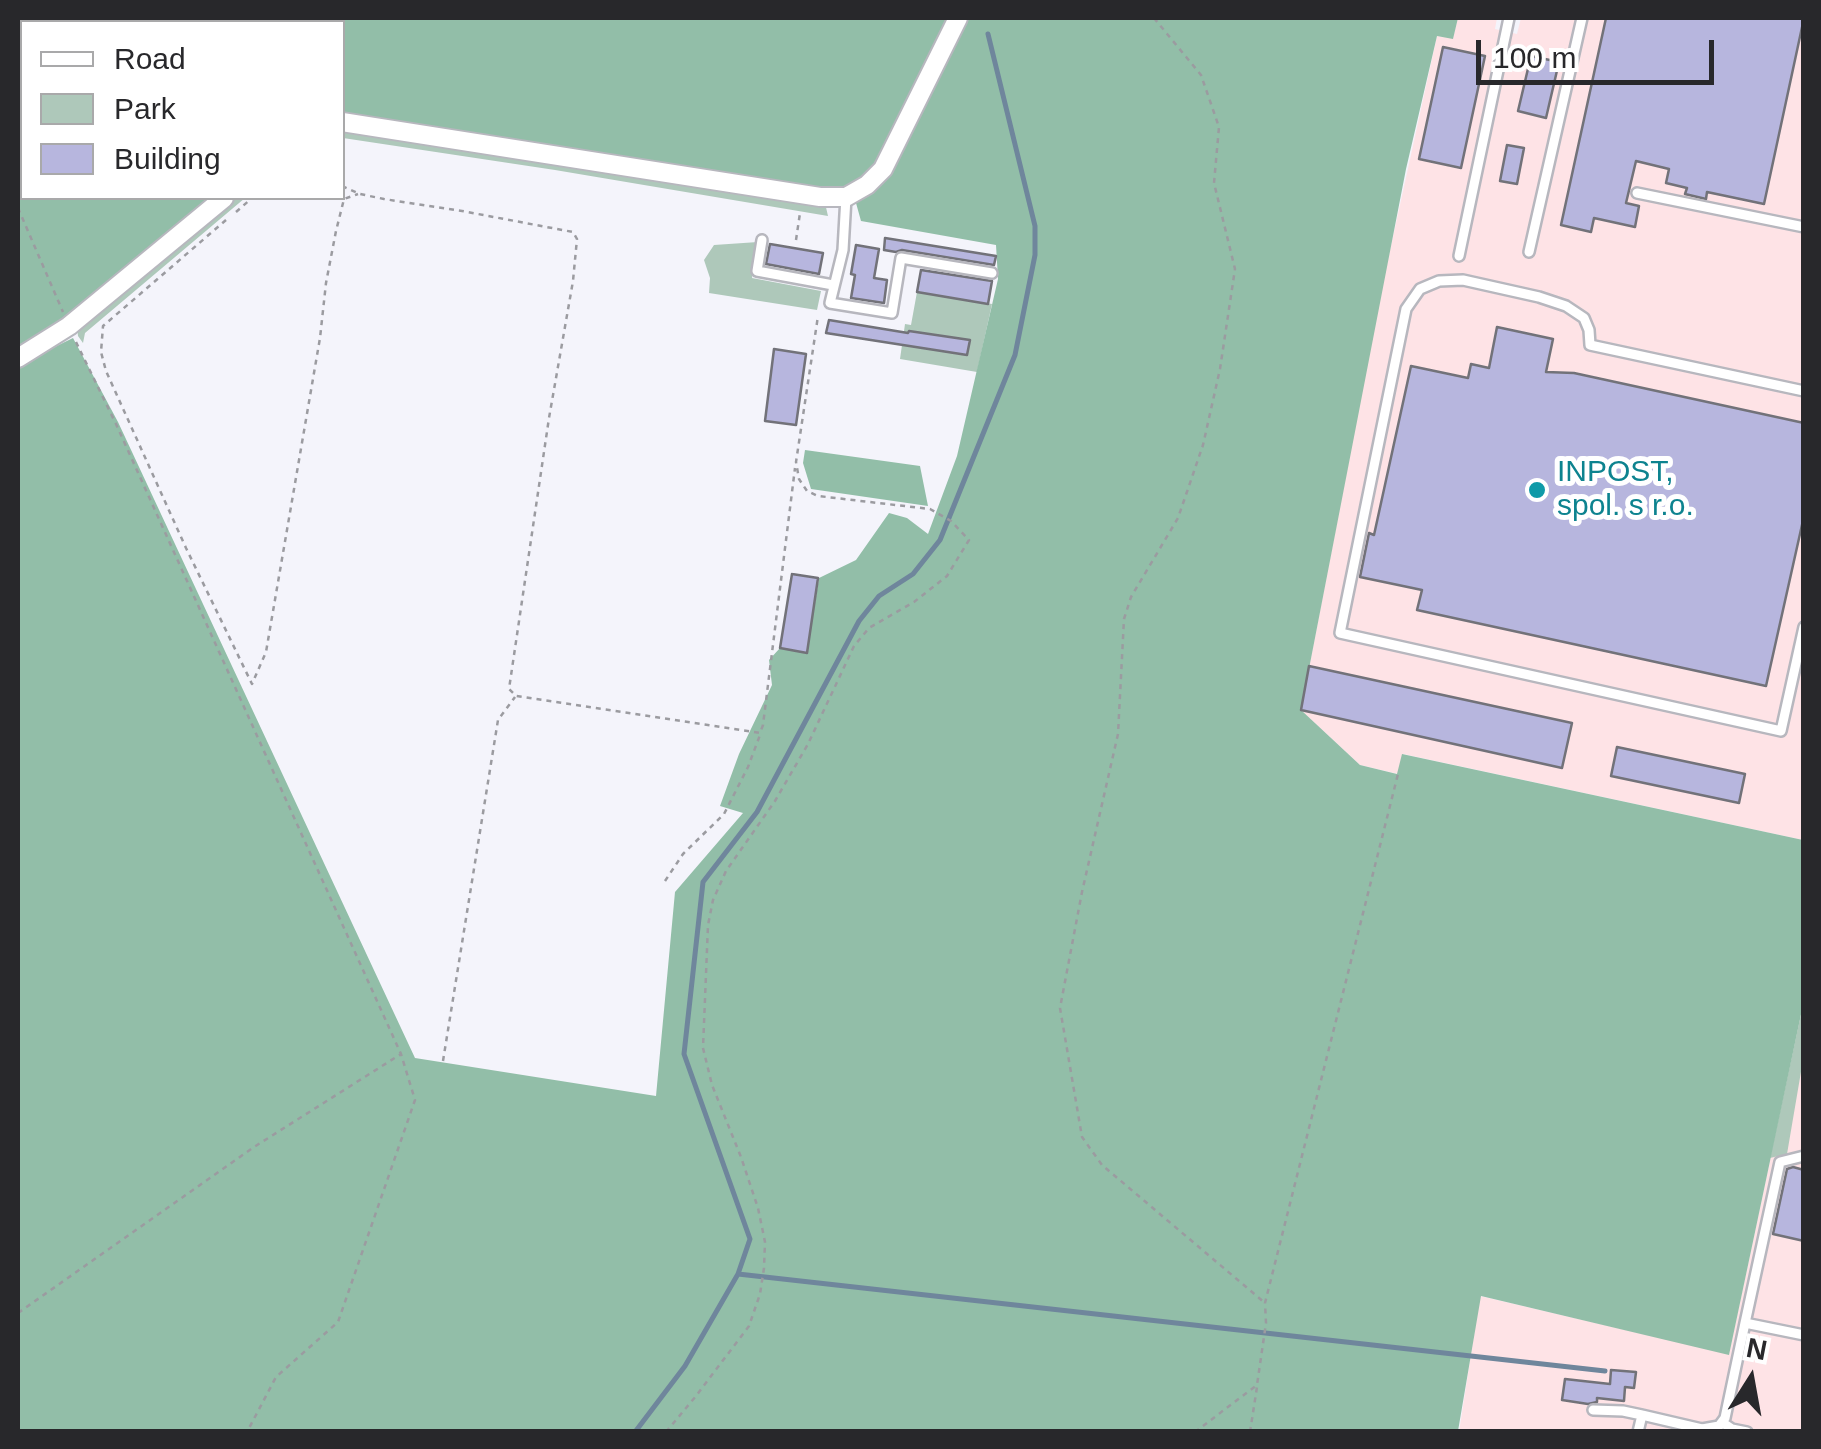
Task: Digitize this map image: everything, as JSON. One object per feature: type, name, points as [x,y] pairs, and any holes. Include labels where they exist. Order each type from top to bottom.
[{"type":"street","points":[[345,122],[820,197],[846,197],[883,170],[958,18]]},
{"type":"street","points":[[18,358],[68,326],[222,200]]},
{"type":"lane","points":[[1458,256],[1509,18]]},
{"type":"lane","points":[[1529,252],[1582,18]]},
{"type":"lane","points":[[1637,192],[1804,227]]},
{"type":"lane","points":[[846,197],[843,250],[830,303],[892,313],[901,258],[992,273]]},
{"type":"lane","points":[[762,240],[757,271],[833,284]]},
{"type":"lane","points":[[1804,391],[1590,344],[1584,318],[1566,306],[1539,297],[1463,280],[1439,281],[1420,288],[1406,309],[1340,632],[1781,731],[1804,627]]},
{"type":"lane","points":[[1593,1410],[1642,1414],[1702,1430],[1723,1423],[1780,1162],[1804,1156]]},
{"type":"lane","points":[[1744,1324],[1804,1335]]},
{"type":"lane","points":[[1638,1432],[1642,1414]]},
{"type":"lane","points":[[1723,1423],[1747,1432]]},
{"type":"path","points":[[1154,18],[1201,75],[1219,127],[1214,182],[1235,268],[1220,369],[1203,445],[1178,518],[1131,597],[1124,619],[1118,734],[1060,1008],[1082,1137],[1102,1166],[1265,1304]]},
{"type":"path","points":[[345,187],[360,194],[573,232],[578,239],[509,689],[516,696],[760,733]]},
{"type":"path","points":[[345,199],[360,194]]},
{"type":"path","points":[[250,200],[103,326],[101,352],[186,548],[252,684],[266,652],[344,200]]},
{"type":"path","points":[[18,208],[68,326],[401,1054],[415,1100],[338,1322],[276,1377],[247,1432]]},
{"type":"path","points":[[796,240],[800,212]]},
{"type":"path","points":[[665,881],[683,854],[724,814],[748,767],[763,725],[818,316]]},
{"type":"path","points":[[666,1432],[749,1326],[764,1268],[766,1242],[758,1208],[712,1085],[703,1048],[708,925],[713,900],[726,871],[775,801],[808,744],[854,646],[870,628],[914,602],[947,576],[969,540],[952,521],[930,510],[806,492],[796,462]]},
{"type":"path","points":[[443,1060],[498,720],[516,696]]},
{"type":"path","points":[[1250,1432],[1266,1323],[1265,1304],[1398,774]]},
{"type":"path","points":[[18,1313],[254,1147],[401,1054]]},
{"type":"path","points":[[1195,1432],[1257,1385]]},
{"type":"shaded area","points":[[1458,18],[1497,18],[1495,29],[1517,34],[1521,18],[1803,18],[1803,840],[1403,754],[1398,774],[1360,765],[1301,710],[1382,287],[1437,36],[1453,38]]},
{"type":"shaded area","points":[[1803,1005],[1803,1431],[1459,1432],[1480,1296],[1729,1354]]},
{"type":"green space","points":[[18,18],[951,18],[882,160],[862,180],[843,190],[821,192],[345,115],[345,20],[20,20],[20,200],[214,200],[63,322],[18,351]]},
{"type":"green space","points":[[965,18],[1458,18],[1453,39],[1437,36],[1406,169],[1301,710],[1360,765],[1397,774],[1402,754],[1803,840],[1803,1005],[1729,1355],[1481,1296],[1458,1431],[18,1432],[18,365],[73,338],[118,422],[415,1058],[656,1096],[675,892],[743,813],[720,806],[739,754],[772,685],[769,660],[780,648],[807,652],[819,578],[856,560],[889,513],[907,518],[928,534],[957,456],[998,279],[996,245],[861,221],[856,203],[889,173]]},
{"type":"green space","points":[[345,127],[825,203],[828,216],[345,138]]},
{"type":"green space","points":[[230,200],[243,200],[85,333],[83,343],[77,327]]},
{"type":"green space","points":[[758,242],[752,278],[821,291],[817,310],[709,293],[710,278],[704,260],[714,245]]},
{"type":"green space","points":[[917,292],[992,304],[977,372],[900,359],[905,324],[911,325]]},
{"type":"green space","points":[[805,450],[920,466],[928,506],[811,489],[803,463]]},
{"type":"green space","points":[[1803,1005],[1803,1060],[1787,1154],[1770,1158]]},
{"type":"building","points":[[1606,18],[1804,18],[1764,204],[1707,192],[1706,199],[1685,194],[1687,188],[1666,183],[1669,169],[1636,161],[1626,203],[1639,206],[1635,227],[1594,218],[1591,232],[1561,225]]},
{"type":"building","points":[[1443,47],[1485,56],[1461,168],[1419,159]]},
{"type":"building","points":[[1531,56],[1559,62],[1546,118],[1518,111]]},
{"type":"building","points":[[1507,145],[1524,148],[1517,184],[1500,181]]},
{"type":"building","points":[[885,238],[996,256],[994,265],[896,252],[884,250]]},
{"type":"building","points":[[770,244],[823,253],[819,274],[766,264]]},
{"type":"building","points":[[856,245],[879,249],[874,278],[887,280],[884,303],[851,298]]},
{"type":"building","points":[[921,270],[992,281],[988,304],[917,292]]},
{"type":"building","points":[[829,320],[970,340],[967,355],[826,333]]},
{"type":"building","points":[[1497,327],[1553,339],[1546,372],[1574,373],[1804,423],[1804,516],[1766,686],[1417,610],[1422,590],[1360,577],[1369,533],[1374,535],[1411,366],[1468,378],[1471,364],[1489,368]]},
{"type":"building","points":[[774,349],[806,354],[796,425],[765,421]]},
{"type":"building","points":[[792,574],[818,578],[807,653],[780,648]]},
{"type":"building","points":[[1309,666],[1572,723],[1562,768],[1301,710]]},
{"type":"building","points":[[1617,747],[1745,774],[1739,803],[1611,776]]},
{"type":"building","points":[[1787,1169],[1804,1170],[1804,1241],[1773,1234]]},
{"type":"building","points":[[1611,1370],[1636,1372],[1634,1388],[1625,1387],[1624,1401],[1597,1398],[1597,1402],[1588,1404],[1562,1400],[1565,1379],[1610,1384]]},
{"type":"waterway","points":[[635,1432],[685,1366],[738,1274],[750,1239],[684,1054],[703,882],[757,812],[859,621],[879,596],[913,574],[940,540],[1015,355],[1035,255],[1035,226],[988,34]]},
{"type":"waterway","points":[[738,1274],[1605,1371]]},
{"type":"place","name":"INPOST, spol. s r.o.","points":[[1537,490]]}]
